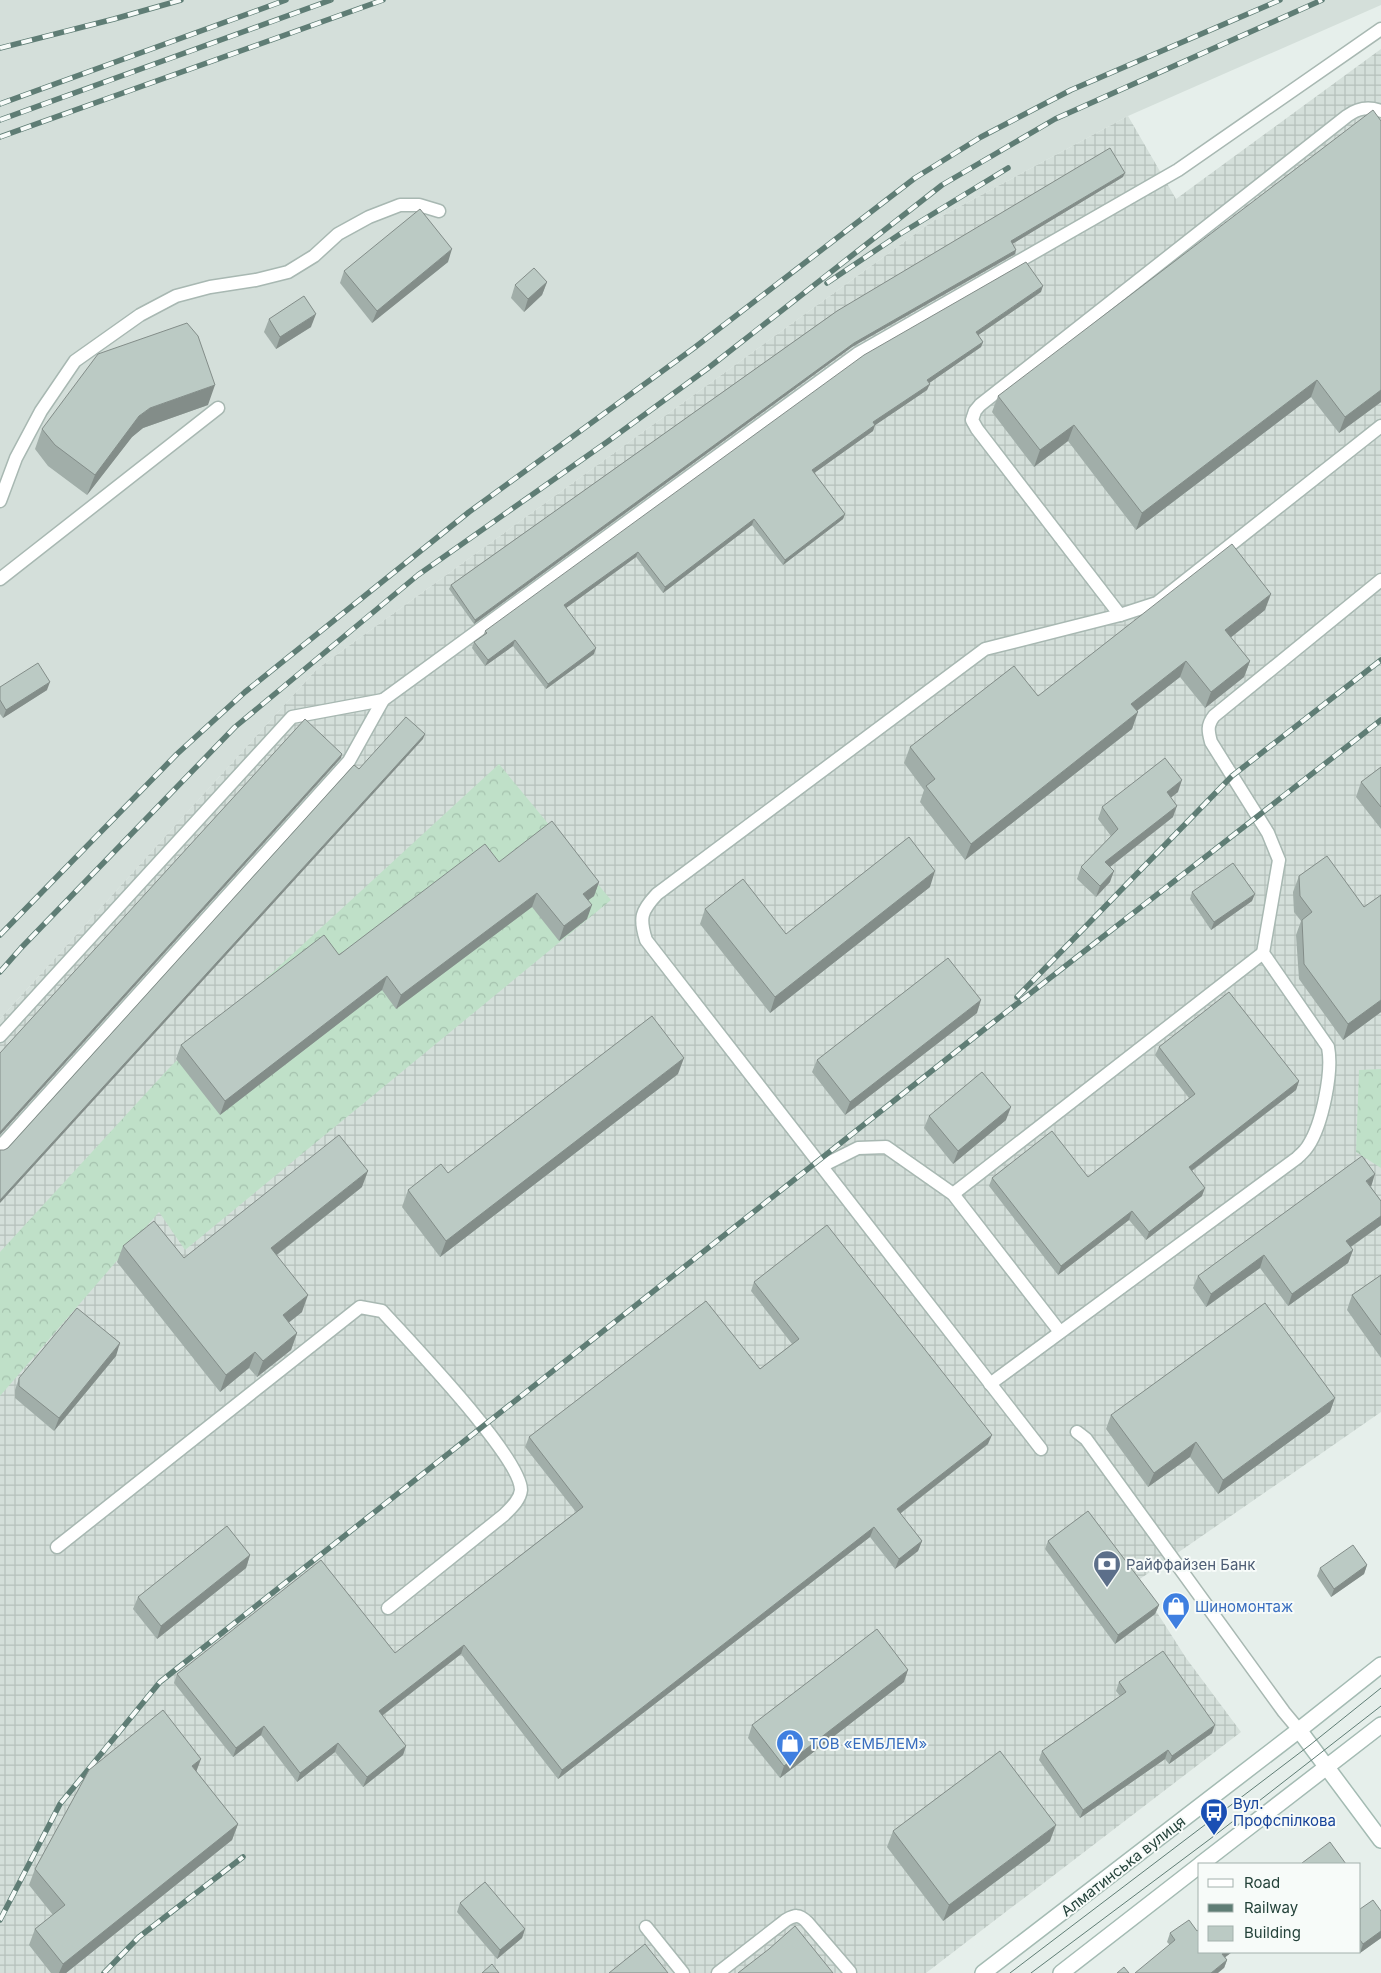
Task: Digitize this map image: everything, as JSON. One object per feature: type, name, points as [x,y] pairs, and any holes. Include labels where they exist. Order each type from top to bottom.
[{"type":"street","name":"Алматинська вулиця","points":[[983,1973],[1381,1665]]},
{"type":"street","points":[[1203,1863],[1381,1724]]},
{"type":"street","points":[[1299,1730],[1381,1840]]},
{"type":"street","points":[[1061,1973],[1198,1867]]},
{"type":"lane","points":[[0,1147],[349,761],[383,700],[857,354],[1178,170],[1381,29]]},
{"type":"lane","points":[[1120,615],[977,429],[972,420],[975,411],[1347,116],[1356,110],[1367,108],[1381,111]]},
{"type":"lane","points":[[0,501],[24,442],[74,361],[140,314],[176,296],[210,287],[256,280],[288,272],[314,256],[338,234],[369,217],[400,205],[419,205],[439,211]]},
{"type":"lane","points":[[0,579],[218,408]]},
{"type":"lane","points":[[1041,1449],[646,940],[641,923],[646,906],[657,894],[985,649],[1120,615],[1157,602],[1381,426]]},
{"type":"lane","points":[[953,1194],[1263,953],[1279,860],[1268,834],[1211,742],[1208,722],[1381,580]]},
{"type":"lane","points":[[0,1036],[292,717],[383,700]]},
{"type":"lane","points":[[990,1384],[1298,1158],[1307,1149],[1317,1127],[1330,1072],[1331,1061],[1328,1047],[1263,953]]},
{"type":"lane","points":[[822,1166],[858,1148],[886,1148],[953,1194],[1060,1332]]},
{"type":"lane","points":[[57,1547],[360,1307],[382,1311],[484,1426],[513,1470],[521,1489],[517,1501],[504,1515],[388,1608]]},
{"type":"lane","points":[[1077,1432],[1086,1439],[1299,1730]]},
{"type":"lane","points":[[718,1973],[795,1915],[802,1916],[850,1972]]},
{"type":"lane","points":[[646,1927],[683,1973]]},
{"type":"shaded area","points":[[0,0],[1381,0],[1381,5],[1128,116],[933,221],[317,669],[0,1019]]},
{"type":"shaded area","points":[[1381,49],[1381,1412],[1137,1581],[1186,1658],[1241,1732],[926,1973],[0,1973],[0,1019],[317,669],[933,221],[1128,116],[1176,199]]},
{"type":"green space","points":[[499,764],[611,900],[185,1250],[159,1212],[0,1396],[0,1252],[171,1066]]},
{"type":"green space","points":[[1381,1069],[1381,1168],[1356,1152],[1359,1070]]},
{"type":"building","points":[[1373,110],[1381,121],[1381,390],[1345,417],[1317,380],[1142,513],[1074,425],[1040,450],[998,396]]},
{"type":"building","points":[[1110,148],[1125,173],[1011,241],[1016,250],[854,343],[475,620],[451,585],[837,311]]},
{"type":"building","points":[[420,209],[452,249],[377,311],[344,271]]},
{"type":"building","points":[[1026,262],[1043,286],[976,332],[983,342],[927,380],[930,384],[873,422],[875,425],[812,470],[845,514],[785,560],[754,519],[665,587],[638,552],[564,605],[596,648],[548,684],[515,640],[488,660],[474,642],[487,633],[485,631],[864,355]]},
{"type":"building","points":[[534,268],[547,282],[528,299],[515,285]]},
{"type":"building","points":[[304,296],[316,314],[280,337],[269,319]]},
{"type":"building","points":[[187,323],[198,336],[215,385],[150,408],[139,416],[95,475],[55,445],[42,429],[98,354]]},
{"type":"building","points":[[1232,544],[1271,594],[1225,630],[1250,661],[1211,692],[1186,661],[1131,704],[1138,712],[971,844],[926,786],[935,779],[910,747],[1014,666],[1038,696]]},
{"type":"building","points":[[38,663],[50,682],[6,710],[0,700],[0,687]]},
{"type":"building","points":[[406,717],[425,734],[0,1200],[0,1150],[8,1148],[354,765],[359,769]]},
{"type":"building","points":[[305,719],[342,754],[0,1132],[0,1053]]},
{"type":"building","points":[[1165,758],[1182,780],[1167,792],[1177,806],[1105,862],[1114,871],[1100,886],[1081,867],[1118,829],[1102,807]]},
{"type":"building","points":[[1381,767],[1381,807],[1361,782]]},
{"type":"building","points":[[552,821],[599,882],[583,894],[592,905],[564,926],[537,893],[401,995],[387,976],[225,1101],[181,1045],[324,935],[339,955],[485,844],[499,862]]},
{"type":"building","points":[[909,837],[935,871],[775,997],[705,909],[743,879],[786,934]]},
{"type":"building","points":[[1327,856],[1364,907],[1381,895],[1381,1000],[1348,1024],[1304,964],[1302,920],[1312,912],[1300,896],[1299,876]]},
{"type":"building","points":[[1233,863],[1255,894],[1214,922],[1192,892]]},
{"type":"building","points":[[948,958],[981,1000],[850,1102],[817,1060]]},
{"type":"building","points":[[1229,992],[1299,1081],[1189,1167],[1205,1188],[1149,1232],[1132,1211],[1061,1266],[992,1178],[1052,1131],[1088,1177],[1195,1094],[1159,1047]]},
{"type":"building","points":[[652,1016],[684,1058],[446,1241],[408,1190],[441,1164],[448,1173]]},
{"type":"building","points":[[982,1072],[1011,1107],[958,1151],[929,1116]]},
{"type":"building","points":[[339,1135],[368,1171],[271,1248],[308,1295],[283,1315],[297,1333],[263,1361],[255,1352],[226,1375],[123,1246],[154,1221],[184,1258]]},
{"type":"building","points":[[1362,1156],[1375,1174],[1366,1181],[1381,1201],[1381,1216],[1346,1241],[1353,1250],[1292,1294],[1264,1255],[1211,1294],[1198,1276]]},
{"type":"building","points":[[827,1225],[992,1435],[897,1509],[922,1541],[899,1559],[874,1527],[562,1770],[464,1645],[379,1711],[406,1746],[367,1777],[338,1743],[300,1773],[264,1726],[236,1748],[177,1674],[321,1560],[395,1653],[583,1507],[529,1437],[706,1301],[760,1369],[799,1339],[754,1282]]},
{"type":"building","points":[[1381,1275],[1381,1335],[1352,1295]]},
{"type":"building","points":[[1265,1303],[1335,1398],[1223,1480],[1196,1442],[1154,1473],[1111,1415]]},
{"type":"building","points":[[77,1308],[120,1343],[59,1418],[19,1386],[19,1378]]},
{"type":"building","points":[[1088,1511],[1159,1605],[1118,1635],[1048,1541]]},
{"type":"building","points":[[227,1526],[250,1555],[161,1626],[138,1597]]},
{"type":"building","points":[[1353,1545],[1367,1565],[1334,1589],[1320,1568]]},
{"type":"building","points":[[877,1629],[908,1670],[784,1766],[752,1725]]},
{"type":"building","points":[[1163,1651],[1215,1725],[1172,1756],[1168,1750],[1083,1810],[1042,1751],[1126,1692],[1119,1682]]},
{"type":"building","points":[[163,1710],[201,1759],[192,1766],[238,1824],[63,1964],[35,1929],[65,1905],[35,1869],[89,1770]]},
{"type":"building","points":[[1000,1751],[1056,1825],[949,1905],[893,1831]]},
{"type":"building","points":[[1330,1842],[1345,1863],[1302,1863]]},
{"type":"building","points":[[485,1882],[525,1929],[500,1950],[460,1903]]},
{"type":"building","points":[[1373,1900],[1381,1911],[1381,1931],[1363,1944],[1361,1941],[1361,1908]]},
{"type":"building","points":[[1189,1920],[1198,1930],[1198,1953],[1224,1953],[1222,1954],[1227,1960],[1211,1973],[1135,1973],[1175,1940],[1170,1933]]},
{"type":"building","points":[[795,1926],[833,1973],[738,1973],[769,1949]]},
{"type":"building","points":[[645,1944],[668,1973],[609,1973]]},
{"type":"building","points":[[492,1964],[499,1973],[482,1973]]},
{"type":"building","points":[[1124,1967],[1129,1973],[1117,1973]]},
{"type":"tram line","points":[[1010,1973],[1310,1745],[1381,1688]]},
{"type":"tram line","points":[[1031,1973],[1214,1836],[1381,1706]]},
{"type":"railway","points":[[0,48],[181,0]]},
{"type":"railway","points":[[0,104],[286,0]]},
{"type":"railway","points":[[0,120],[331,0]]},
{"type":"railway","points":[[0,137],[383,0]]},
{"type":"railway","points":[[0,935],[177,754],[245,692],[469,512],[694,348],[915,178],[981,137],[1071,90],[1280,0]]},
{"type":"railway","points":[[0,972],[235,727],[418,575],[707,369],[942,185],[1055,119],[1322,0]]},
{"type":"railway","points":[[827,283],[900,234],[1008,168]]},
{"type":"railway","points":[[1017,997],[1232,776],[1381,660]]},
{"type":"railway","points":[[0,1920],[60,1804],[160,1682],[991,1024],[1381,720]]},
{"type":"railway","points":[[104,1973],[139,1937],[243,1857]]},
{"type":"place","name":"Райффайзен Банк","points":[[1107,1588]]},
{"type":"place","name":"Шиномонтаж","points":[[1176,1630]]},
{"type":"place","name":"ТОВ «ЕМБЛЕМ»","points":[[790,1767]]},
{"type":"place","name":"Вул. Профспілкова","points":[[1214,1836]]}]
